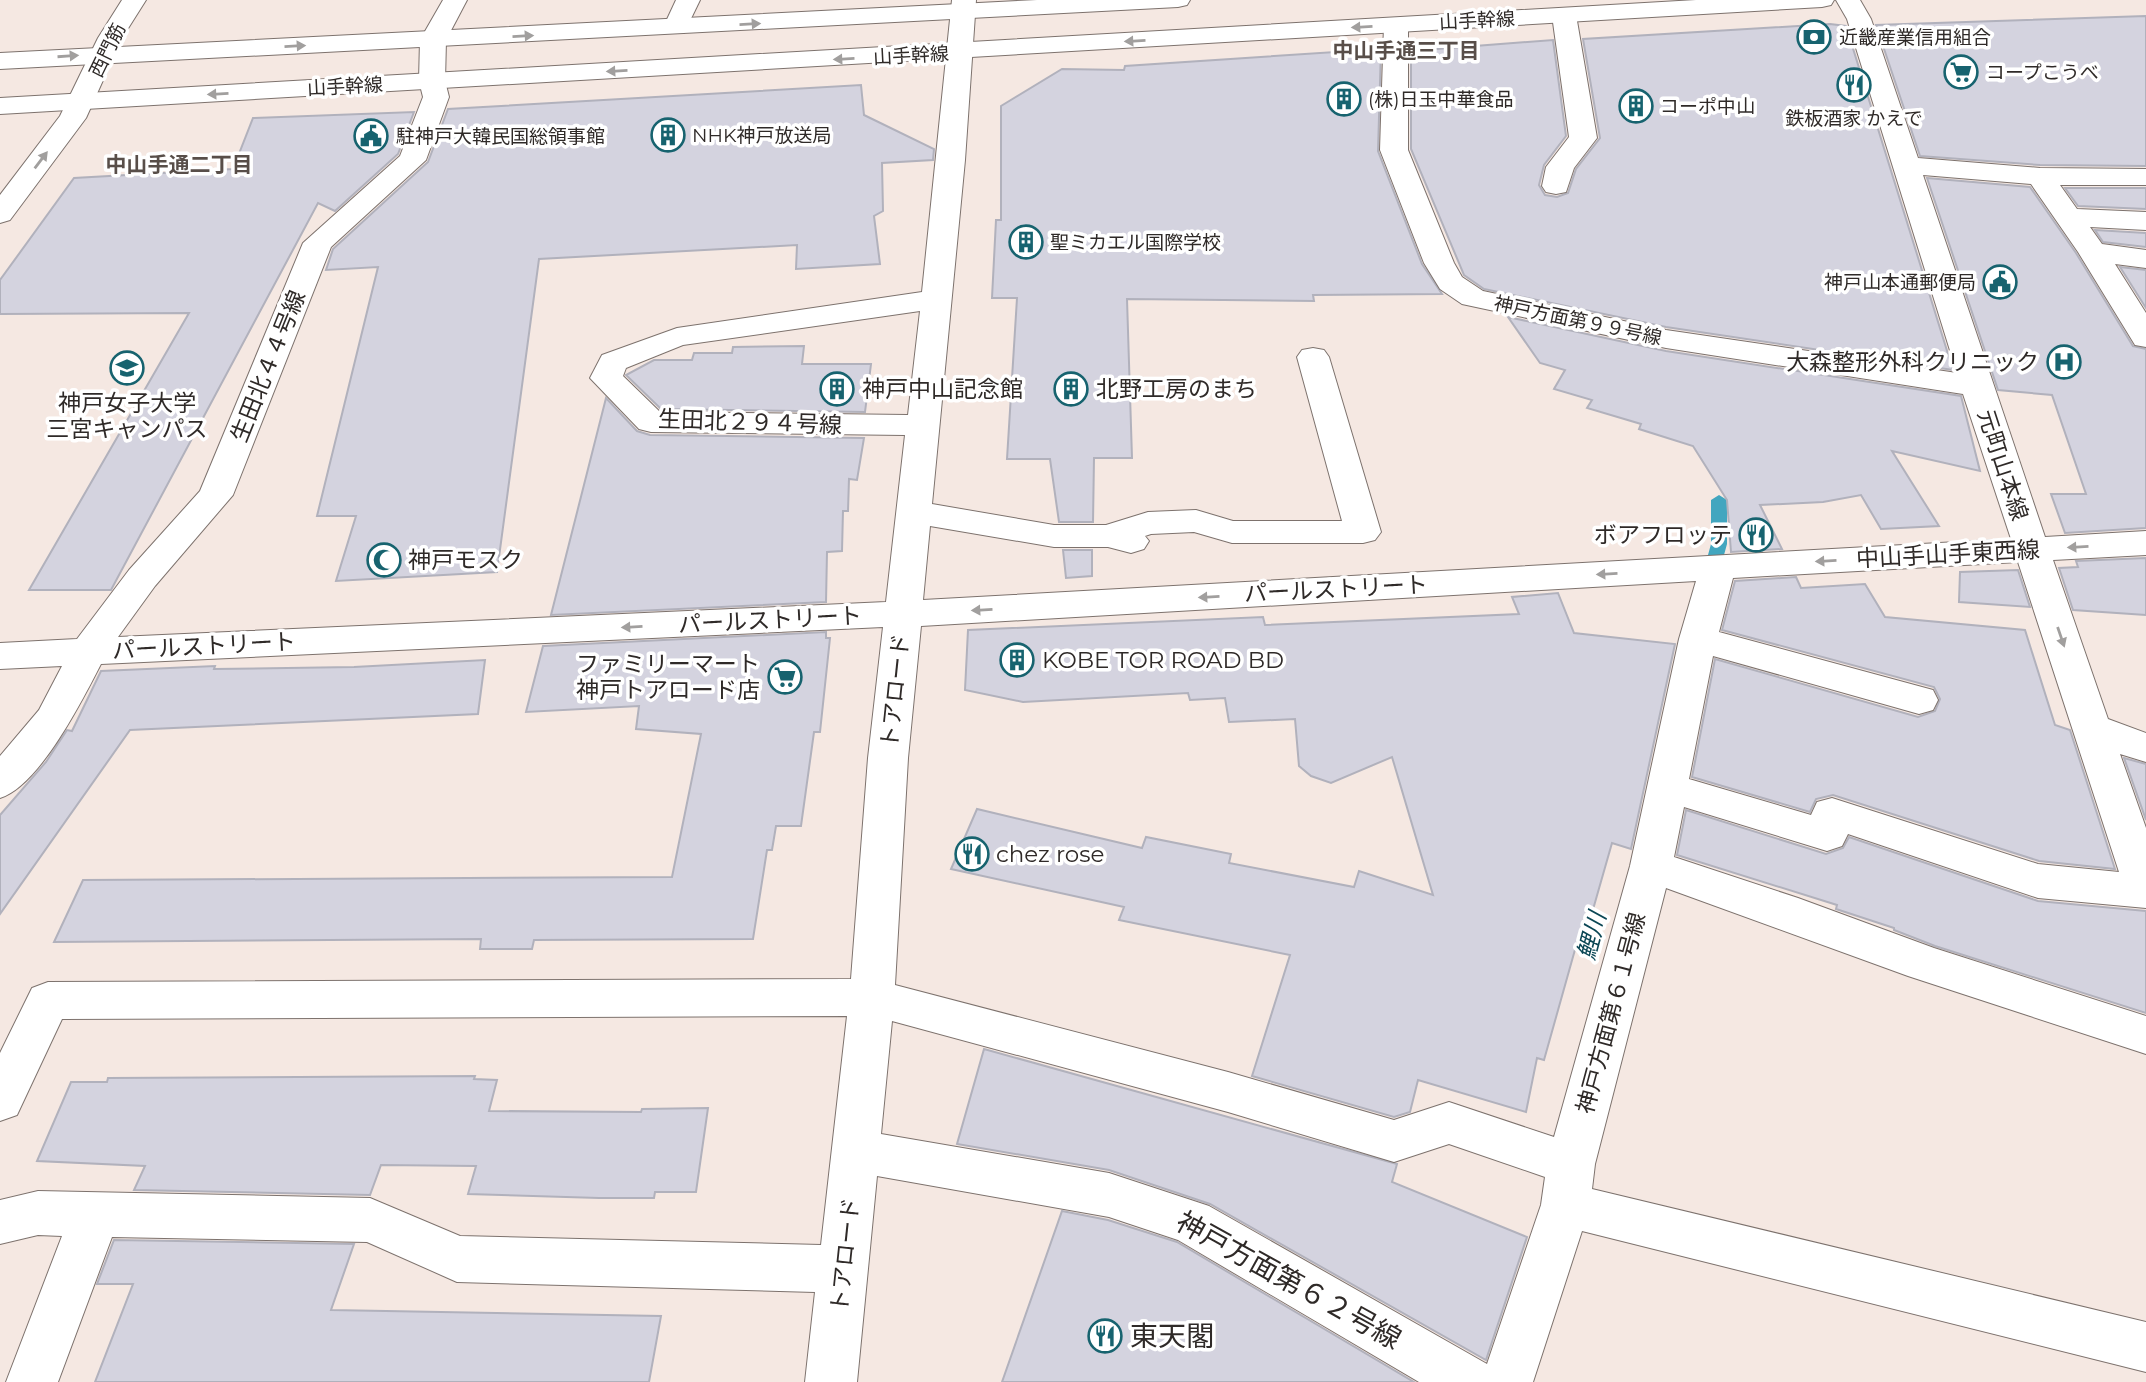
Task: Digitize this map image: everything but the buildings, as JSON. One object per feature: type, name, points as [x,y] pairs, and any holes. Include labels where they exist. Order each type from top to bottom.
[{"type":"street","name":"西門筋","points":[[0,215],[83,101],[104,54],[134,0]]},
{"type":"street","points":[[433,40],[455,0]]},
{"type":"street","points":[[676,28],[688,0]]},
{"type":"street","name":"山手幹線","points":[[0,61],[676,28],[963,6],[1178,0]]},
{"type":"street","name":"山手幹線","points":[[0,106],[1822,0]]},
{"type":"street","name":"元町山本線","points":[[1848,0],[1859,19],[1977,386],[2146,890]]},
{"type":"street","name":"トアロード","points":[[831,1382],[872,996],[888,758],[937,299],[963,6]]},
{"type":"street","points":[[1556,186],[1560,167],[1583,138],[1564,15]]},
{"type":"street","name":"神戸方面第９９号線","points":[[1396,25],[1394,150],[1439,263],[1451,284],[1473,298],[1666,339],[1977,386]]},
{"type":"street","name":"生田北４４号線","points":[[0,783],[54,718],[88,652],[142,578],[216,495],[318,243],[412,160],[436,97],[432,81],[433,40]]},
{"type":"street","points":[[1908,166],[2040,176],[2146,177]]},
{"type":"street","points":[[2040,176],[2093,252],[2146,338]]},
{"type":"street","points":[[2068,216],[2146,220]]},
{"type":"street","points":[[2093,252],[2146,259]]},
{"type":"street","name":"生田北２９４号線","points":[[923,425],[651,422],[606,378],[613,362],[677,337],[937,299]]},
{"type":"street","points":[[915,512],[1054,536],[1108,537],[1153,545],[1204,541],[1232,532],[1363,532],[1313,357]]},
{"type":"street","name":"中山手山手東西線","points":[[1734,566],[2146,543]]},
{"type":"street","name":"パールストリート","points":[[0,656],[904,614],[1734,566]]},
{"type":"street","name":"神戸方面第６１号線","points":[[1507,1382],[1567,1177],[1651,866],[1698,639],[1734,566]]},
{"type":"street","points":[[1698,639],[1919,700]]},
{"type":"street","points":[[2091,728],[2146,748]]},
{"type":"street","points":[[1669,788],[1827,835],[1832,813],[2038,881],[2146,890]]},
{"type":"street","points":[[1651,866],[1783,910],[1924,963],[2146,1035]]},
{"type":"street","points":[[0,1101],[48,1001],[872,996],[1228,1092],[1394,1141],[1449,1123],[1501,1141],[1567,1177],[2146,1348]]},
{"type":"street","name":"神戸方面第６２号線","points":[[855,1151],[1109,1195],[1192,1222],[1468,1382]]},
{"type":"street","points":[[0,1222],[38,1213],[370,1220],[457,1259],[843,1269]]},
{"type":"street","points":[[32,1382],[95,1215]]},
{"type":"waterway","name":"鯉川","points":[[1710,577],[1719,544],[1719,500]]},
{"type":"place","name":"近畿産業信用組合","points":[[1814,37]]},
{"type":"place","name":"コープこうべ","points":[[1961,72]]},
{"type":"place","name":"鉄板酒家 かえで","points":[[1854,85]]},
{"type":"place","name":"(株)日玉中華食品","points":[[1344,99]]},
{"type":"place","name":"コーポ中山","points":[[1636,106]]},
{"type":"place","name":"NHK神戸放送局","points":[[668,135]]},
{"type":"place","name":"駐神戸大韓民国総領事館","points":[[371,136]]},
{"type":"place","name":"聖ミカエル国際学校","points":[[1026,242]]},
{"type":"place","name":"神戸山本通郵便局","points":[[2000,282]]},
{"type":"place","name":"大森整形外科クリニック","points":[[2064,362]]},
{"type":"place","name":"神戸女子大学 三宮キャンパス","points":[[127,368]]},
{"type":"place","name":"神戸中山記念館","points":[[837,389]]},
{"type":"place","name":"北野工房のまち","points":[[1071,389]]},
{"type":"place","name":"ボアフロッテ","points":[[1756,535]]},
{"type":"place","name":"神戸モスク","points":[[384,560]]},
{"type":"place","name":"KOBE TOR ROAD BD","points":[[1017,660]]},
{"type":"place","name":"ファミリーマート 神戸トアロード店","points":[[785,677]]},
{"type":"place","name":"chez rose","points":[[972,854]]},
{"type":"place","name":"東天閣","points":[[1105,1336]]},
{"type":"district","name":"中山手通三丁目","points":[[1406,51]]},
{"type":"district","name":"中山手通二丁目","points":[[179,165]]}]
